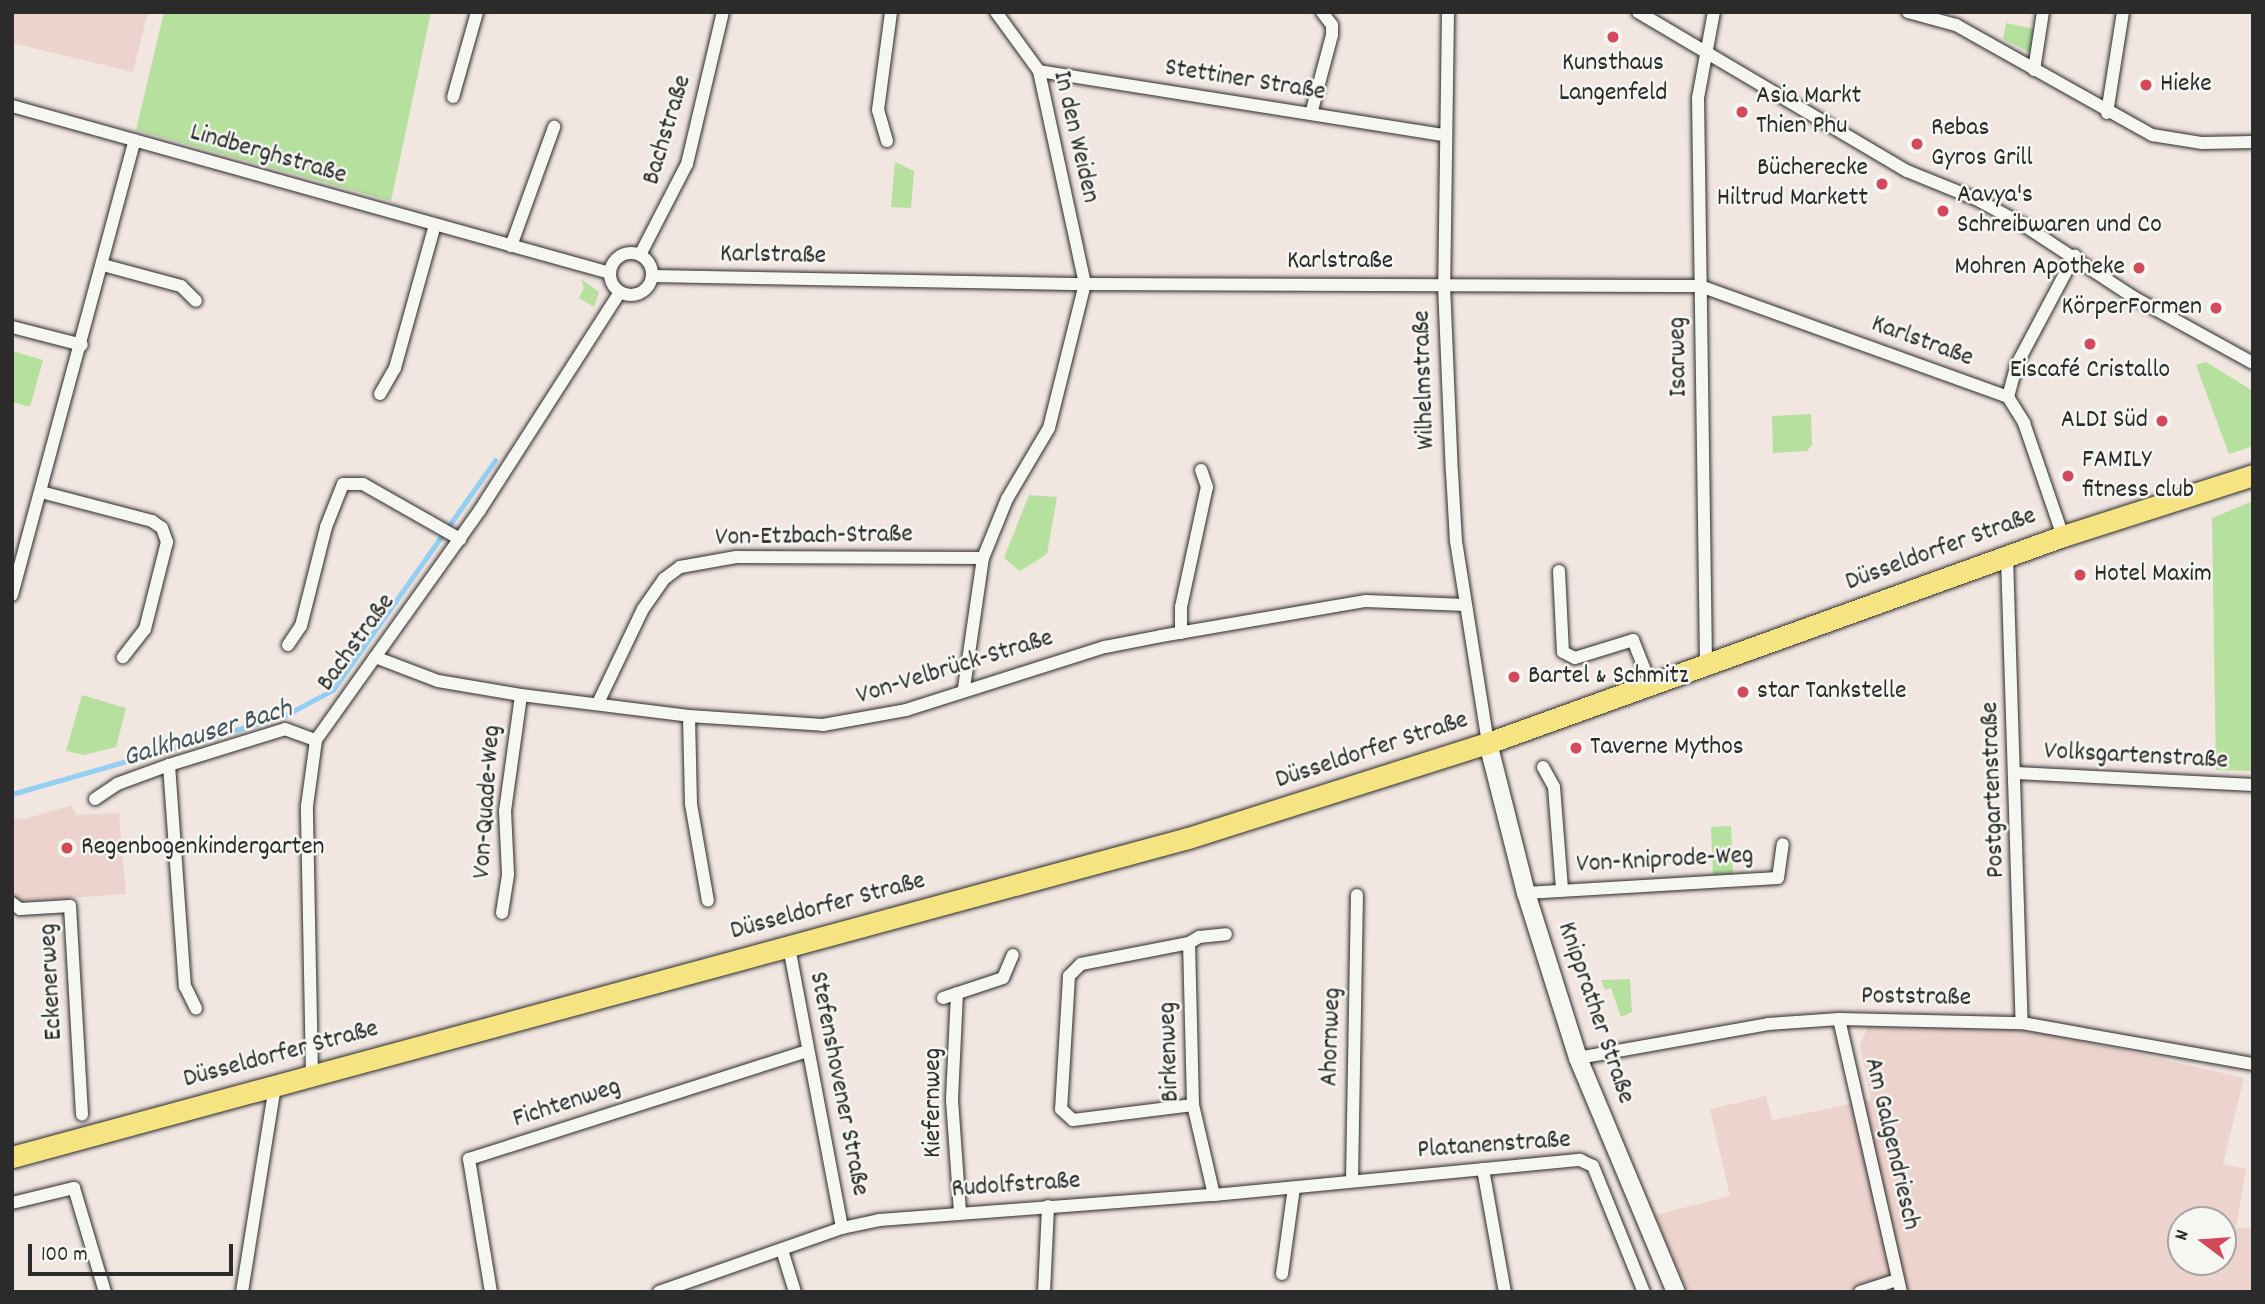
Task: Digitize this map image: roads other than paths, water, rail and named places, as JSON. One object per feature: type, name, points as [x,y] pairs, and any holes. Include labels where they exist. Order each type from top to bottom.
[{"type":"main road","name":"Düsseldorfer Straße","points":[[12,1157],[1188,838],[1488,743],[1706,662],[2063,536],[2253,475]]},
{"type":"main road","name":"Knipprather Straße","points":[[1488,743],[1526,893],[1578,1058],[1676,1292]]},
{"type":"street","points":[[453,97],[477,12]]},
{"type":"street","name":"Bachstraße","points":[[640,255],[687,164],[723,12]]},
{"type":"street","points":[[887,141],[878,110],[891,12]]},
{"type":"street","name":"In den Weiden","points":[[996,12],[1039,71],[1085,284]]},
{"type":"street","points":[[1311,114],[1332,34],[1332,25],[1322,12]]},
{"type":"street","name":"Wilhelmstraße","points":[[1448,12],[1444,285],[1456,541],[1488,743]]},
{"type":"street","points":[[1639,12],[1907,170],[1976,199],[2075,255],[2133,297],[2253,363]]},
{"type":"street","name":"Isarweg","points":[[1706,662],[1698,98],[1703,51],[1714,12]]},
{"type":"street","points":[[1908,12],[1948,21],[2107,113],[2163,139],[2253,142]]},
{"type":"street","points":[[2034,70],[2043,12]]},
{"type":"street","points":[[2107,113],[2123,12]]},
{"type":"street","name":"Stettiner Straße","points":[[1039,71],[1445,135]]},
{"type":"street","name":"Lindberghstraße","points":[[12,106],[610,273]]},
{"type":"street","points":[[511,246],[554,127]]},
{"type":"street","points":[[12,595],[82,345],[135,140]]},
{"type":"street","points":[[380,394],[395,368],[435,225]]},
{"type":"street","points":[[624,254],[640,255],[652,276],[641,293],[620,292],[610,273],[624,254]]},
{"type":"street","points":[[2063,536],[2024,423],[2008,397],[2017,364],[2075,255]]},
{"type":"street","points":[[103,265],[181,286],[196,302]]},
{"type":"street","name":"Karlstraße","points":[[652,276],[1085,284],[1700,286],[2008,397]]},
{"type":"street","points":[[964,688],[983,558],[1007,499],[1049,428],[1085,284]]},
{"type":"street","name":"Bachstraße","points":[[312,1075],[307,806],[316,740],[460,538],[620,292]]},
{"type":"street","points":[[12,327],[82,345]]},
{"type":"street","points":[[1181,633],[1181,607],[1207,486],[1201,470]]},
{"type":"street","name":"Bachstraße","points":[[288,645],[301,625],[326,527],[343,484],[363,484],[460,538]]},
{"type":"street","points":[[41,492],[152,521],[163,528],[167,542],[145,629],[123,657]]},
{"type":"street","name":"Postgartenstraße","points":[[2007,556],[2017,773],[2022,1023]]},
{"type":"street","name":"Von-Etzbach-Straße","points":[[598,703],[643,609],[664,579],[680,567],[736,557],[983,558]]},
{"type":"street","points":[[1559,570],[1563,652],[1575,658],[1633,640],[1650,683]]},
{"type":"street","name":"Von-Velbrück-Straße","points":[[375,657],[438,681],[521,695],[688,716],[818,725],[852,723],[906,710],[964,688],[1105,647],[1366,601],[1466,605]]},
{"type":"street","name":"Von-Quade-Weg","points":[[502,913],[508,874],[505,811],[521,695]]},
{"type":"street","points":[[688,716],[691,804],[708,901]]},
{"type":"street","points":[[95,799],[117,784],[285,729],[316,740]]},
{"type":"street","points":[[169,765],[185,986],[196,1009]]},
{"type":"street","name":"Von-Kniprode-Weg","points":[[1543,767],[1554,787],[1562,889]]},
{"type":"street","name":"Volksgartenstraße","points":[[2017,773],[2253,785]]},
{"type":"street","name":"Von-Kniprode-Weg","points":[[1526,893],[1778,878],[1783,844]]},
{"type":"street","name":"Ahornweg","points":[[1352,1180],[1357,895]]},
{"type":"street","name":"Eckenerweg","points":[[12,903],[20,909],[70,906],[82,1115]]},
{"type":"street","points":[[1193,1105],[1073,1120],[1061,1109],[1069,976],[1081,964],[1189,943],[1199,937],[1226,934]]},
{"type":"street","name":"Birkenweg","points":[[1189,943],[1193,1105],[1214,1195]]},
{"type":"street","name":"Stefenshovener Straße","points":[[789,947],[842,1228]]},
{"type":"street","points":[[943,998],[1003,978],[1013,955]]},
{"type":"street","name":"Kiefernweg","points":[[957,993],[952,1100],[960,1213]]},
{"type":"street","name":"Poststraße","points":[[1578,1058],[1768,1024],[1839,1019],[2022,1023],[2253,1064]]},
{"type":"street","name":"Am Galgendriesch","points":[[1839,1019],[1899,1286],[1860,1292]]},
{"type":"street","name":"Fichtenweg","points":[[491,1292],[469,1159],[808,1051]]},
{"type":"street","points":[[242,1292],[275,1085]]},
{"type":"street","name":"Platanenstraße","points":[[1387,1176],[1580,1160],[1593,1167],[1644,1292]]},
{"type":"street","points":[[1483,1170],[1505,1292]]},
{"type":"street","name":"Rudolfstraße","points":[[659,1292],[842,1228],[879,1220],[1214,1195],[1387,1176]]},
{"type":"street","points":[[12,1203],[74,1188],[105,1292]]},
{"type":"street","points":[[1282,1274],[1294,1188]]},
{"type":"street","points":[[1044,1292],[1048,1206]]},
{"type":"street","points":[[782,1250],[795,1292]]},
{"type":"waterway","name":"Galkhauser Bach","points":[[12,794],[284,716],[333,690],[495,460]]},
{"type":"place","name":"Kunsthaus Langenfeld","points":[[1613,37]]},
{"type":"place","name":"Hieke","points":[[2146,85]]},
{"type":"place","name":"Asia Markt Thien Phu","points":[[1742,112]]},
{"type":"place","name":"Rebas Gyros Grill","points":[[1917,144]]},
{"type":"place","name":"Bücherecke Hiltrud Markett","points":[[1882,184]]},
{"type":"place","name":"Aavya's Schreibwaren und Co","points":[[1943,211]]},
{"type":"place","name":"Mohren Apotheke","points":[[2139,268]]},
{"type":"place","name":"KörperFormen","points":[[2216,308]]},
{"type":"place","name":"Eiscafé Cristallo","points":[[2090,344]]},
{"type":"place","name":"ALDI Süd","points":[[2162,421]]},
{"type":"place","name":"FAMILY fitness club","points":[[2068,476]]},
{"type":"place","name":"Hotel Maxim","points":[[2080,575]]},
{"type":"place","name":"Bartel & Schmitz","points":[[1514,677]]},
{"type":"place","name":"star Tankstelle","points":[[1743,692]]},
{"type":"place","name":"Taverne Mythos","points":[[1576,748]]},
{"type":"place","name":"Regenbogenkindergarten","points":[[67,848]]}]
